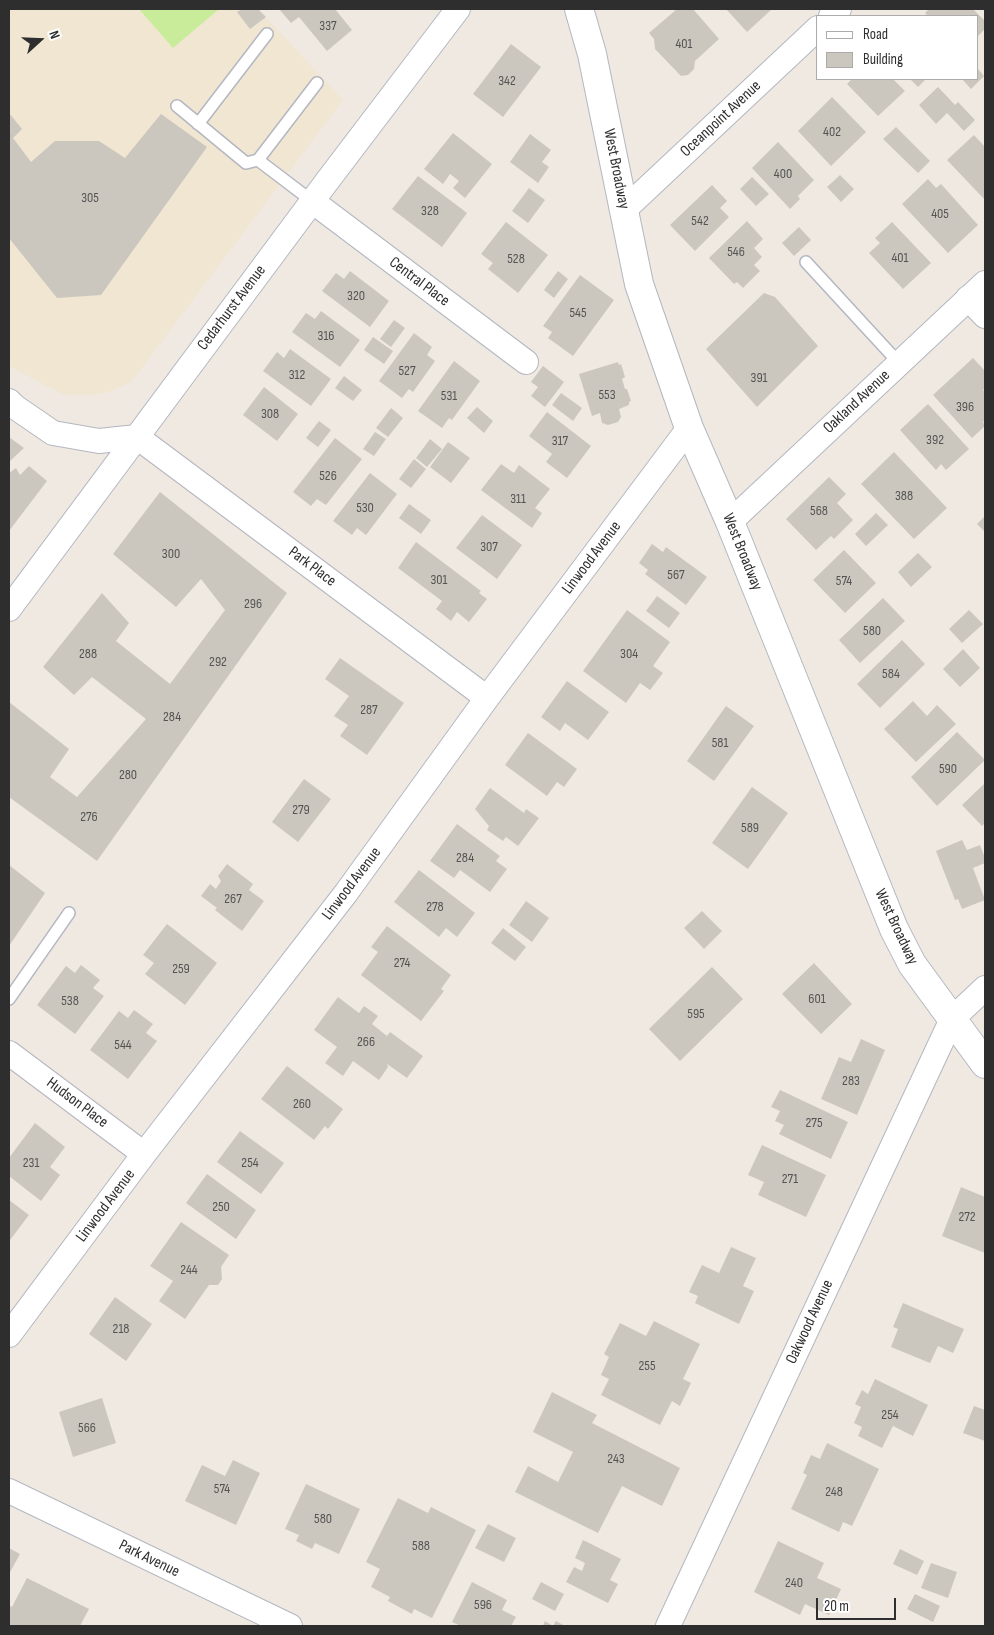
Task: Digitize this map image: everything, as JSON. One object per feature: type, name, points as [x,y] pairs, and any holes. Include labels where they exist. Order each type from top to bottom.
[{"type":"main road","name":"West Broadway","points":[[579,9],[592,54],[639,284],[688,428],[730,522],[894,929],[912,964],[985,1064]]},
{"type":"street","name":"Cedarhurst Avenue","points":[[9,609],[312,201],[458,9]]},
{"type":"street","name":"Oceanpoint Avenue","points":[[624,210],[816,30]]},
{"type":"street","name":"Central Place","points":[[312,201],[526,362]]},
{"type":"street","points":[[977,290],[985,316]]},
{"type":"street","name":"Oakland Avenue","points":[[730,522],[977,290]]},
{"type":"street","points":[[9,401],[53,433],[98,441],[137,437]]},
{"type":"street","name":"Linwood Avenue","points":[[9,1335],[144,1154],[346,893],[487,698],[688,428]]},
{"type":"street","name":"Park Place","points":[[137,437],[487,698]]},
{"type":"street","points":[[952,1019],[985,988]]},
{"type":"street","name":"Oakwood Avenue","points":[[668,1626],[952,1019]]},
{"type":"street","name":"Hudson Place","points":[[9,1053],[144,1154]]},
{"type":"street","name":"Park Avenue","points":[[9,1492],[290,1626]]},
{"type":"lane","points":[[198,124],[267,34]]},
{"type":"lane","points":[[177,106],[246,163],[258,160],[317,83]]},
{"type":"lane","points":[[258,160],[312,201]]},
{"type":"lane","points":[[806,262],[899,363]]},
{"type":"lane","points":[[9,999],[69,913]]},
{"type":"shaded area","points":[[9,9],[258,9],[343,100],[132,381],[109,392],[91,395],[60,393],[9,366]]},
{"type":"green space","points":[[139,9],[219,9],[173,48]]},
{"type":"building","points":[[242,9],[258,9],[266,17],[250,29],[237,12]]},
{"type":"building","points":[[279,9],[335,9],[352,30],[327,51],[299,17],[291,23]]},
{"type":"building","points":[[677,9],[693,9],[719,39],[695,61],[694,69],[688,75],[681,76],[655,49],[654,39],[649,33]]},
{"type":"building","points":[[726,9],[772,9],[747,32]]},
{"type":"building","points":[[929,9],[973,9],[979,15],[927,15],[925,13]]},
{"type":"building","points":[[979,15],[985,21],[985,29],[979,35]]},
{"type":"building","points":[[511,44],[541,67],[503,117],[473,94]]},
{"type":"building","points":[[979,70],[984,76],[971,89],[963,80],[979,80]]},
{"type":"building","points":[[851,80],[894,80],[905,91],[878,116],[847,84]]},
{"type":"building","points":[[911,80],[925,80],[918,87]]},
{"type":"building","points":[[938,87],[955,105],[958,102],[975,120],[964,131],[947,113],[936,124],[919,105]]},
{"type":"building","points":[[832,97],[866,132],[831,166],[798,131]]},
{"type":"building","points":[[9,113],[22,129],[13,138],[31,162],[55,141],[99,141],[125,158],[161,114],[207,147],[101,295],[57,298],[9,238]]},
{"type":"building","points":[[896,127],[930,161],[918,173],[883,139]]},
{"type":"building","points":[[453,133],[492,164],[465,198],[453,188],[459,181],[450,174],[443,184],[424,169]]},
{"type":"building","points":[[530,134],[551,150],[542,162],[549,167],[538,183],[510,162]]},
{"type":"building","points":[[974,135],[985,147],[985,200],[947,160]]},
{"type":"building","points":[[778,142],[814,180],[798,196],[800,199],[790,209],[752,168]]},
{"type":"building","points":[[840,175],[854,189],[841,202],[827,187]]},
{"type":"building","points":[[418,176],[467,213],[442,247],[392,209]]},
{"type":"building","points":[[752,177],[769,194],[756,206],[740,189]]},
{"type":"building","points":[[928,179],[936,188],[941,184],[978,225],[948,253],[902,204]]},
{"type":"building","points":[[712,185],[727,201],[720,208],[729,217],[695,251],[670,225]]},
{"type":"building","points":[[529,188],[545,200],[528,223],[512,211]]},
{"type":"building","points":[[747,221],[763,239],[754,248],[762,257],[754,265],[760,271],[743,288],[737,282],[734,284],[709,258]]},
{"type":"building","points":[[506,222],[548,255],[518,293],[488,269],[493,263],[481,254]]},
{"type":"building","points":[[892,222],[931,263],[903,289],[869,253],[880,243],[875,238]]},
{"type":"building","points":[[799,227],[811,240],[794,256],[782,243]]},
{"type":"building","points":[[350,271],[389,301],[370,327],[322,291],[336,273],[344,279]]},
{"type":"building","points":[[558,271],[568,279],[554,298],[544,290]]},
{"type":"building","points":[[580,275],[614,300],[573,356],[548,338],[552,332],[543,326]]},
{"type":"building","points":[[764,293],[775,297],[818,346],[757,407],[706,349]]},
{"type":"building","points":[[321,311],[360,340],[340,367],[292,332],[306,313],[315,319]]},
{"type":"building","points":[[394,320],[405,328],[391,347],[380,339]]},
{"type":"building","points":[[414,333],[432,347],[427,355],[435,361],[413,392],[409,389],[402,398],[379,381]]},
{"type":"building","points":[[373,337],[393,351],[384,364],[364,350]]},
{"type":"building","points":[[290,349],[331,379],[311,406],[263,371],[277,352],[284,358]]},
{"type":"building","points":[[973,358],[985,371],[985,388],[983,390],[985,392],[985,420],[983,422],[985,426],[972,438],[933,395]]},
{"type":"building","points":[[454,361],[480,381],[452,420],[449,418],[442,428],[418,411]]},
{"type":"building","points":[[618,362],[619,365],[621,364],[625,377],[622,379],[631,401],[629,405],[619,409],[621,417],[618,422],[608,425],[602,423],[600,413],[592,416],[579,374]]},
{"type":"building","points":[[543,366],[564,382],[545,407],[531,396],[538,387],[531,382]]},
{"type":"building","points":[[344,376],[362,390],[353,401],[335,388]]},
{"type":"building","points":[[264,387],[298,414],[277,441],[243,415]]},
{"type":"building","points":[[561,393],[582,408],[573,421],[552,405]]},
{"type":"building","points":[[928,404],[969,449],[946,470],[941,464],[936,470],[900,430]]},
{"type":"building","points":[[477,407],[493,421],[484,433],[467,418]]},
{"type":"building","points":[[391,408],[403,418],[388,437],[376,428]]},
{"type":"building","points":[[547,412],[591,446],[567,478],[546,462],[552,454],[529,436]]},
{"type":"building","points":[[319,421],[331,430],[318,447],[306,438]]},
{"type":"building","points":[[375,432],[386,439],[374,456],[363,449]]},
{"type":"building","points":[[9,437],[24,448],[9,462]]},
{"type":"building","points":[[335,438],[362,459],[326,505],[317,499],[311,506],[293,492]]},
{"type":"building","points":[[430,439],[442,449],[427,467],[416,458]]},
{"type":"building","points":[[448,442],[470,458],[451,483],[430,467]]},
{"type":"building","points":[[894,452],[947,508],[914,539],[861,484]]},
{"type":"building","points":[[414,459],[426,469],[411,488],[399,479]]},
{"type":"building","points":[[501,464],[514,473],[519,465],[550,489],[535,508],[542,513],[532,528],[481,490]]},
{"type":"building","points":[[29,466],[47,481],[9,531],[9,473],[16,468],[20,475]]},
{"type":"building","points":[[370,473],[397,494],[366,535],[357,528],[352,535],[333,521]]},
{"type":"building","points":[[829,477],[846,494],[837,503],[853,520],[834,539],[831,536],[816,550],[786,519]]},
{"type":"building","points":[[160,492],[287,593],[97,861],[9,797],[9,702],[69,749],[50,777],[77,797],[146,719],[92,677],[74,695],[43,667],[102,593],[129,623],[116,641],[170,684],[225,610],[201,579],[176,607],[113,554]]},
{"type":"building","points":[[409,504],[431,520],[421,534],[399,518]]},
{"type":"building","points":[[876,513],[888,525],[866,546],[855,534]]},
{"type":"building","points":[[482,515],[522,545],[497,579],[456,548]]},
{"type":"building","points":[[985,516],[985,532],[977,524]]},
{"type":"building","points":[[416,542],[481,591],[479,593],[487,599],[469,622],[457,612],[451,621],[436,609],[442,601],[398,568]]},
{"type":"building","points":[[652,544],[663,552],[666,547],[707,577],[686,605],[645,574],[648,570],[639,563]]},
{"type":"building","points":[[844,550],[876,583],[845,613],[813,580]]},
{"type":"building","points":[[918,553],[932,567],[911,587],[898,572]]},
{"type":"building","points":[[657,596],[680,613],[669,628],[646,611]]},
{"type":"building","points":[[883,598],[905,621],[860,663],[839,640]]},
{"type":"building","points":[[627,610],[670,642],[653,666],[663,673],[650,690],[640,683],[626,703],[583,671]]},
{"type":"building","points":[[969,610],[983,624],[962,643],[949,629]]},
{"type":"building","points":[[902,640],[925,664],[880,708],[857,684]]},
{"type":"building","points":[[963,649],[980,668],[960,687],[943,669]]},
{"type":"building","points":[[340,658],[404,703],[367,755],[340,736],[348,725],[334,716],[349,696],[325,679]]},
{"type":"building","points":[[567,681],[609,712],[588,740],[565,723],[560,731],[541,717]]},
{"type":"building","points":[[913,701],[927,716],[937,705],[956,724],[916,762],[884,729]]},
{"type":"building","points":[[726,706],[754,726],[714,781],[687,761]]},
{"type":"building","points":[[957,732],[985,760],[937,806],[911,777]]},
{"type":"building","points":[[528,733],[577,769],[564,787],[557,782],[547,796],[505,765]]},
{"type":"building","points":[[304,779],[331,799],[298,842],[272,822]]},
{"type":"building","points":[[984,784],[985,823],[982,826],[962,805]]},
{"type":"building","points":[[752,787],[788,813],[748,869],[712,843]]},
{"type":"building","points":[[490,788],[524,813],[526,809],[539,818],[518,846],[506,837],[503,841],[487,830],[489,826],[475,809]]},
{"type":"building","points":[[457,824],[500,856],[496,861],[507,869],[490,892],[460,870],[454,878],[430,861]]},
{"type":"building","points":[[962,840],[967,850],[980,845],[985,858],[985,863],[973,868],[985,900],[962,909],[958,899],[955,900],[936,851]]},
{"type":"building","points":[[227,864],[253,884],[249,890],[264,901],[242,931],[215,910],[217,908],[201,896],[210,884],[216,889],[221,881],[218,876]]},
{"type":"building","points":[[9,865],[45,893],[9,946]]},
{"type":"building","points":[[419,870],[475,913],[457,937],[446,928],[439,937],[394,902]]},
{"type":"building","points":[[526,901],[549,918],[532,942],[509,925]]},
{"type":"building","points":[[702,911],[722,931],[704,949],[684,928]]},
{"type":"building","points":[[167,924],[217,963],[185,1005],[145,974],[154,963],[143,955]]},
{"type":"building","points":[[387,926],[451,975],[441,989],[444,991],[421,1021],[361,975],[378,952],[371,947]]},
{"type":"building","points":[[503,928],[526,947],[515,961],[491,943]]},
{"type":"building","points":[[814,963],[852,1004],[821,1034],[782,994]]},
{"type":"building","points":[[81,965],[100,980],[93,988],[104,996],[75,1034],[37,1005],[66,966],[75,973]]},
{"type":"building","points":[[712,967],[743,999],[680,1061],[649,1029]]},
{"type":"building","points":[[338,997],[359,1013],[364,1006],[378,1016],[372,1024],[387,1036],[390,1032],[423,1056],[407,1078],[387,1064],[388,1067],[379,1080],[353,1061],[343,1076],[325,1063],[337,1047],[314,1030]]},
{"type":"building","points":[[134,1010],[153,1024],[146,1033],[157,1041],[128,1079],[90,1050],[119,1011],[128,1018]]},
{"type":"building","points":[[861,1039],[885,1050],[857,1115],[821,1099],[839,1057],[851,1062]]},
{"type":"building","points":[[287,1066],[343,1109],[328,1129],[325,1126],[314,1140],[261,1099]]},
{"type":"building","points":[[780,1090],[848,1122],[831,1159],[779,1134],[784,1125],[775,1121],[780,1111],[771,1107]]},
{"type":"building","points":[[35,1123],[65,1147],[50,1167],[60,1175],[41,1201],[9,1176],[9,1158]]},
{"type":"building","points":[[240,1131],[284,1163],[261,1194],[217,1162]]},
{"type":"building","points":[[762,1145],[826,1175],[806,1217],[758,1195],[764,1182],[748,1175]]},
{"type":"building","points":[[207,1174],[256,1210],[236,1239],[186,1203]]},
{"type":"building","points":[[961,1187],[985,1197],[985,1253],[942,1236]]},
{"type":"building","points":[[9,1200],[29,1215],[10,1240],[9,1239]]},
{"type":"building","points":[[181,1222],[229,1255],[221,1267],[222,1279],[218,1285],[209,1285],[185,1319],[159,1301],[173,1281],[150,1266]]},
{"type":"building","points":[[731,1247],[756,1258],[743,1286],[754,1291],[739,1324],[695,1303],[698,1296],[689,1292],[702,1265],[719,1273]]},
{"type":"building","points":[[115,1297],[152,1324],[126,1361],[89,1334]]},
{"type":"building","points":[[903,1303],[964,1329],[953,1353],[938,1346],[930,1363],[891,1347],[898,1329],[893,1327]]},
{"type":"building","points":[[654,1321],[700,1344],[683,1379],[691,1383],[680,1406],[672,1401],[660,1425],[601,1395],[609,1379],[601,1375],[609,1357],[604,1354],[620,1323],[646,1336]]},
{"type":"building","points":[[875,1379],[928,1405],[913,1436],[893,1426],[882,1448],[858,1436],[862,1427],[854,1423],[861,1407],[855,1404],[862,1390],[868,1394]]},
{"type":"building","points":[[552,1392],[597,1415],[592,1423],[680,1468],[662,1506],[622,1486],[598,1533],[515,1492],[528,1466],[558,1482],[573,1452],[533,1432]]},
{"type":"building","points":[[102,1398],[116,1443],[73,1457],[59,1412]]},
{"type":"building","points":[[974,1406],[985,1410],[985,1441],[963,1433]]},
{"type":"building","points":[[827,1443],[879,1469],[852,1526],[843,1522],[839,1532],[791,1509],[807,1475],[803,1473],[811,1455],[820,1459]]},
{"type":"building","points":[[233,1460],[260,1473],[236,1525],[185,1501],[202,1465],[225,1476]]},
{"type":"building","points":[[306,1484],[360,1509],[339,1554],[315,1543],[312,1549],[296,1541],[299,1535],[285,1529]]},
{"type":"building","points":[[398,1498],[428,1513],[431,1507],[476,1530],[432,1618],[414,1609],[412,1614],[388,1601],[390,1597],[371,1587],[380,1569],[366,1562]]},
{"type":"building","points":[[488,1524],[516,1538],[504,1562],[475,1548]]},
{"type":"building","points":[[583,1540],[621,1559],[610,1580],[618,1584],[608,1603],[566,1582],[574,1567],[582,1571],[585,1563],[575,1558]]},
{"type":"building","points":[[778,1541],[824,1563],[817,1578],[841,1589],[829,1615],[805,1604],[800,1615],[754,1592]]},
{"type":"building","points":[[9,1548],[20,1554],[9,1574]]},
{"type":"building","points":[[900,1549],[924,1561],[917,1575],[893,1564]]},
{"type":"building","points":[[931,1563],[957,1572],[948,1598],[921,1588]]},
{"type":"building","points":[[27,1578],[89,1609],[80,1626],[9,1626],[10,1606],[12,1607]]},
{"type":"building","points":[[472,1582],[507,1600],[502,1610],[516,1617],[511,1626],[461,1626],[452,1622]]},
{"type":"building","points":[[541,1582],[564,1594],[555,1611],[532,1599]]},
{"type":"building","points":[[915,1594],[940,1606],[933,1622],[907,1609]]},
{"type":"building","points":[[545,1621],[553,1626],[543,1626]]},
{"type":"building","points":[[556,1621],[565,1626],[553,1626]]}]
